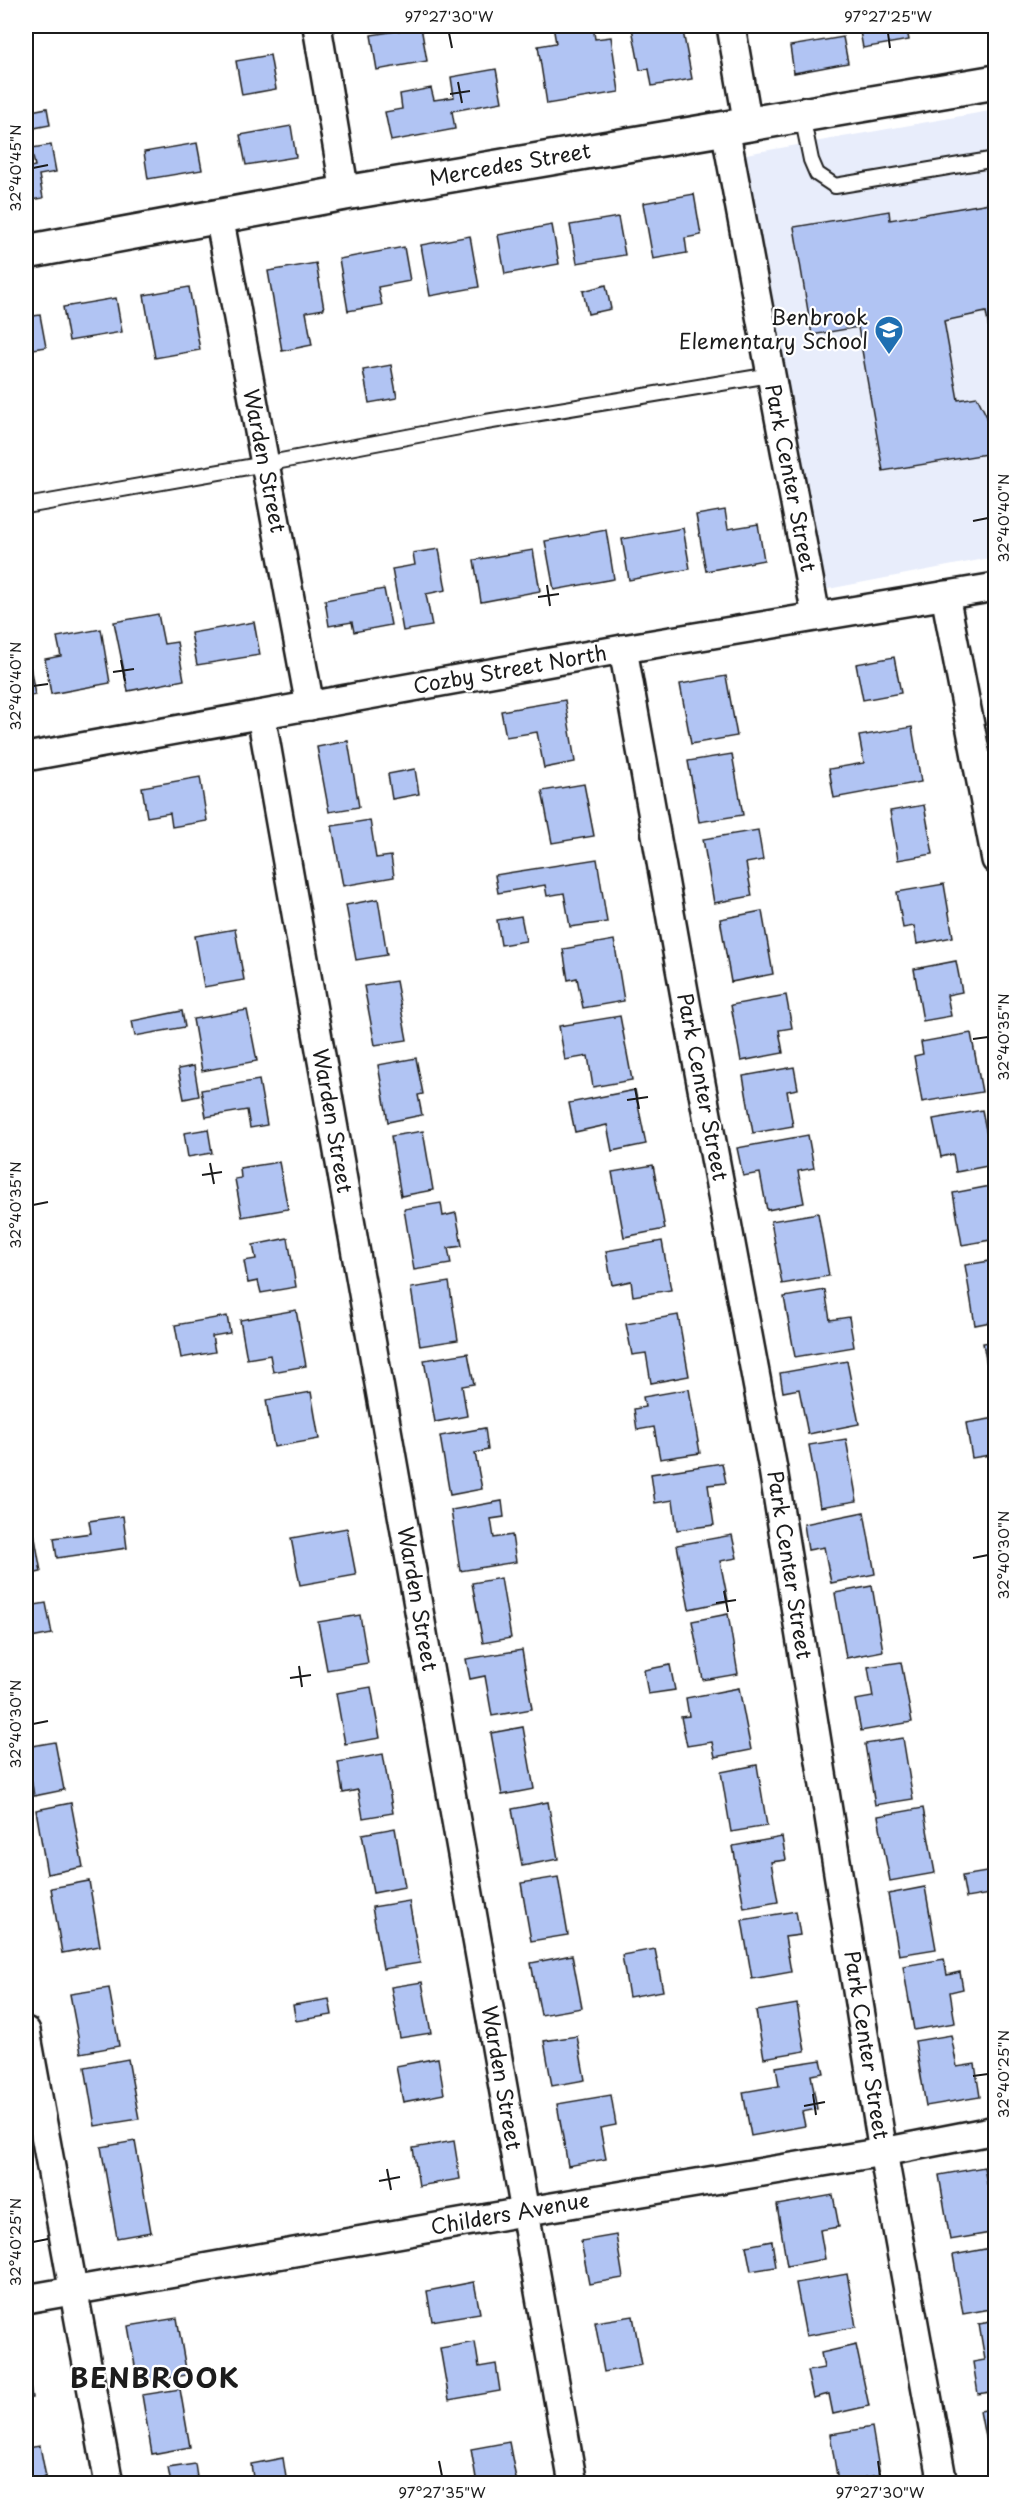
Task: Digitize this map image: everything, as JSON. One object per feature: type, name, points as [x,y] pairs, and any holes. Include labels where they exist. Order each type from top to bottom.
[{"type":"street","points":[[317,26],[345,193]]},
{"type":"street","name":"Park Center Street","points":[[731,26],[736,126],[771,375],[816,616]]},
{"type":"street","name":"Mercedes Street","points":[[26,252],[345,193],[996,82]]},
{"type":"street","name":"Warden Street","points":[[219,216],[310,706]]},
{"type":"street","name":"Cozby Street North","points":[[26,757],[623,649],[996,587]]},
{"type":"street","points":[[945,595],[996,860]]},
{"type":"street","name":"Park Center Street","points":[[623,649],[773,1469],[883,2152],[943,2484]]},
{"type":"street","name":"Warden Street","points":[[261,715],[573,2484]]},
{"type":"street","points":[[26,2031],[110,2484]]},
{"type":"street","name":"Childers Avenue","points":[[26,2299],[883,2152],[996,2130]]},
{"type":"lane","points":[[802,116],[811,159],[817,174],[835,186],[996,159]]},
{"type":"lane","points":[[26,506],[486,422],[771,375]]},
{"type":"shaded area","name":"Benbrook Elementary School","points":[[995,110],[995,557],[823,590],[746,154]]},
{"type":"building","points":[[553,26],[593,26],[595,39],[611,37],[619,92],[547,104],[538,46],[556,43]]},
{"type":"building","points":[[682,26],[692,79],[652,86],[649,69],[640,70],[632,28]]},
{"type":"building","points":[[859,26],[906,26],[909,40],[863,48]]},
{"type":"building","points":[[421,27],[427,61],[377,70],[371,35]]},
{"type":"building","points":[[843,37],[848,63],[794,73],[790,46]]},
{"type":"building","points":[[270,55],[276,89],[242,95],[236,61]]},
{"type":"building","points":[[496,69],[502,102],[452,111],[455,129],[391,141],[385,112],[402,109],[400,94],[431,88],[434,100],[454,97],[451,77]]},
{"type":"building","points":[[47,108],[50,125],[29,129],[26,112]]},
{"type":"building","points":[[291,126],[296,157],[246,165],[240,135]]},
{"type":"building","points":[[197,143],[202,170],[148,179],[144,152]]},
{"type":"building","points":[[51,145],[56,172],[39,175],[43,198],[26,201],[26,168],[35,166],[31,148]]},
{"type":"building","points":[[694,194],[701,235],[685,238],[687,253],[653,259],[643,203]]},
{"type":"building","points":[[996,202],[996,368],[986,312],[944,321],[958,400],[977,397],[987,417],[993,453],[883,471],[858,327],[812,335],[794,227],[889,211],[890,220]]},
{"type":"building","points":[[618,217],[625,255],[577,263],[570,225]]},
{"type":"building","points":[[552,225],[559,264],[505,274],[498,235]]},
{"type":"building","points":[[470,236],[479,287],[430,296],[421,245]]},
{"type":"building","points":[[404,247],[410,281],[378,287],[382,305],[348,311],[339,259]]},
{"type":"building","points":[[316,263],[324,309],[306,312],[312,345],[282,351],[268,271]]},
{"type":"building","points":[[606,285],[611,309],[588,314],[583,291]]},
{"type":"building","points":[[189,287],[200,350],[155,358],[144,295]]},
{"type":"building","points":[[116,298],[122,332],[69,341],[63,307]]},
{"type":"building","points":[[40,315],[46,347],[26,350],[26,317]]},
{"type":"building","points":[[391,365],[397,398],[369,403],[363,370]]},
{"type":"building","points":[[725,510],[728,529],[758,524],[764,560],[706,571],[696,515]]},
{"type":"building","points":[[683,528],[690,569],[629,580],[622,539]]},
{"type":"building","points":[[606,530],[614,579],[554,590],[545,541]]},
{"type":"building","points":[[439,549],[446,590],[426,594],[432,626],[403,631],[392,569],[415,565],[413,553]]},
{"type":"building","points":[[533,550],[540,591],[481,602],[474,560]]},
{"type":"building","points":[[384,589],[391,625],[354,632],[352,622],[329,626],[325,600]]},
{"type":"building","points":[[158,614],[164,644],[177,642],[184,680],[128,691],[114,622]]},
{"type":"building","points":[[254,622],[260,655],[197,665],[191,633]]},
{"type":"building","points":[[101,629],[110,683],[51,694],[45,659],[61,656],[57,637]]},
{"type":"building","points":[[26,649],[35,695],[26,697]]},
{"type":"building","points":[[894,657],[901,693],[863,700],[856,664]]},
{"type":"building","points":[[726,676],[737,736],[691,744],[680,684]]},
{"type":"building","points":[[565,700],[575,762],[544,768],[537,732],[506,737],[501,711]]},
{"type":"building","points":[[912,727],[921,782],[834,798],[829,769],[864,763],[859,736]]},
{"type":"building","points":[[348,741],[359,807],[329,812],[317,747]]},
{"type":"building","points":[[732,754],[743,815],[699,822],[688,761]]},
{"type":"building","points":[[415,769],[419,794],[392,799],[388,774]]},
{"type":"building","points":[[200,777],[207,821],[172,827],[170,813],[147,817],[142,787]]},
{"type":"building","points":[[584,784],[594,836],[552,843],[542,791]]},
{"type":"building","points":[[924,805],[933,854],[898,860],[890,811]]},
{"type":"building","points":[[370,820],[376,858],[391,856],[394,877],[343,886],[332,826]]},
{"type":"building","points":[[758,830],[763,860],[746,863],[752,896],[714,903],[703,839]]},
{"type":"building","points":[[597,859],[607,922],[570,927],[564,893],[547,896],[545,885],[498,893],[495,875]]},
{"type":"building","points":[[944,884],[953,937],[917,944],[914,926],[903,928],[897,892]]},
{"type":"building","points":[[378,899],[387,955],[356,960],[346,905]]},
{"type":"building","points":[[762,911],[773,974],[731,982],[720,919]]},
{"type":"building","points":[[521,916],[526,941],[501,945],[497,920]]},
{"type":"building","points":[[235,929],[244,980],[204,987],[195,936]]},
{"type":"building","points":[[614,940],[624,1001],[583,1008],[577,978],[568,980],[563,949]]},
{"type":"building","points":[[956,961],[962,992],[947,995],[951,1016],[923,1021],[914,969]]},
{"type":"building","points":[[396,981],[407,1040],[375,1045],[364,986]]},
{"type":"building","points":[[786,995],[792,1028],[779,1030],[783,1053],[741,1061],[731,1005]]},
{"type":"building","points":[[247,1010],[257,1061],[202,1071],[193,1019]]},
{"type":"building","points":[[182,1011],[185,1027],[135,1036],[132,1021]]},
{"type":"building","points":[[620,1016],[632,1080],[593,1087],[588,1056],[565,1060],[559,1026]]},
{"type":"building","points":[[971,1033],[982,1092],[922,1102],[914,1056],[923,1054],[921,1042]]},
{"type":"building","points":[[416,1058],[423,1094],[418,1095],[422,1115],[388,1122],[378,1065]]},
{"type":"building","points":[[194,1066],[199,1096],[184,1099],[178,1069]]},
{"type":"building","points":[[794,1067],[798,1089],[787,1091],[793,1126],[753,1133],[743,1076]]},
{"type":"building","points":[[259,1080],[267,1125],[250,1128],[247,1110],[206,1117],[201,1090]]},
{"type":"building","points":[[635,1090],[646,1144],[612,1151],[607,1125],[575,1132],[569,1103]]},
{"type":"building","points":[[982,1110],[993,1165],[956,1172],[953,1154],[941,1157],[933,1119]]},
{"type":"building","points":[[208,1129],[212,1153],[188,1157],[184,1133]]},
{"type":"building","points":[[423,1131],[433,1190],[401,1196],[391,1136]]},
{"type":"building","points":[[808,1135],[814,1168],[798,1171],[804,1203],[767,1210],[760,1173],[743,1176],[737,1148]]},
{"type":"building","points":[[279,1162],[288,1209],[242,1217],[235,1179],[241,1178],[240,1168]]},
{"type":"building","points":[[653,1165],[665,1229],[624,1237],[612,1172]]},
{"type":"building","points":[[996,1185],[996,1239],[962,1245],[953,1193]]},
{"type":"building","points":[[441,1203],[443,1216],[456,1213],[462,1246],[448,1248],[451,1264],[414,1270],[404,1209]]},
{"type":"building","points":[[818,1213],[829,1276],[782,1284],[771,1221]]},
{"type":"building","points":[[288,1238],[296,1287],[261,1293],[258,1281],[248,1283],[244,1261],[256,1259],[253,1245]]},
{"type":"building","points":[[662,1241],[671,1290],[633,1296],[631,1281],[612,1285],[606,1251]]},
{"type":"building","points":[[996,1260],[996,1321],[975,1325],[965,1265]]},
{"type":"building","points":[[449,1282],[458,1340],[420,1346],[411,1288]]},
{"type":"building","points":[[825,1290],[830,1320],[849,1317],[854,1347],[795,1357],[784,1297]]},
{"type":"building","points":[[296,1310],[306,1366],[273,1372],[270,1355],[247,1359],[240,1320]]},
{"type":"building","points":[[678,1315],[689,1376],[651,1383],[646,1353],[632,1355],[626,1324]]},
{"type":"building","points":[[227,1316],[230,1333],[212,1336],[215,1352],[181,1358],[175,1325]]},
{"type":"building","points":[[996,1341],[996,1398],[993,1398],[983,1343]]},
{"type":"building","points":[[468,1353],[474,1384],[462,1386],[467,1416],[435,1422],[424,1360]]},
{"type":"building","points":[[847,1361],[859,1424],[808,1434],[799,1389],[783,1392],[780,1373]]},
{"type":"building","points":[[689,1389],[700,1453],[660,1459],[654,1427],[637,1430],[634,1409],[645,1407],[643,1397]]},
{"type":"building","points":[[311,1392],[319,1439],[274,1447],[266,1400]]},
{"type":"building","points":[[996,1418],[996,1454],[972,1458],[966,1423]]},
{"type":"building","points":[[485,1428],[488,1450],[475,1453],[482,1489],[450,1495],[440,1436]]},
{"type":"building","points":[[846,1439],[857,1501],[820,1507],[809,1445]]},
{"type":"building","points":[[26,1461],[31,1494],[26,1495]]},
{"type":"building","points":[[722,1463],[726,1483],[708,1485],[714,1525],[677,1530],[673,1500],[655,1503],[651,1474]]},
{"type":"building","points":[[502,1501],[504,1517],[491,1519],[494,1538],[512,1535],[516,1562],[460,1571],[451,1510]]},
{"type":"building","points":[[30,1510],[41,1572],[26,1575],[26,1511]]},
{"type":"building","points":[[864,1512],[875,1574],[831,1583],[824,1547],[808,1550],[804,1524]]},
{"type":"building","points":[[123,1516],[127,1548],[57,1558],[54,1538],[91,1533],[89,1521]]},
{"type":"building","points":[[347,1528],[356,1575],[300,1585],[291,1538]]},
{"type":"building","points":[[732,1535],[737,1558],[720,1561],[728,1601],[689,1609],[677,1545]]},
{"type":"building","points":[[501,1578],[511,1638],[483,1643],[472,1583]]},
{"type":"building","points":[[872,1586],[883,1651],[846,1658],[835,1593]]},
{"type":"building","points":[[26,1594],[29,1606],[46,1603],[52,1634],[26,1639]]},
{"type":"building","points":[[728,1614],[738,1674],[703,1680],[692,1621]]},
{"type":"building","points":[[360,1615],[368,1663],[327,1670],[318,1622]]},
{"type":"building","points":[[522,1650],[532,1709],[492,1716],[485,1676],[470,1679],[466,1659]]},
{"type":"building","points":[[901,1662],[912,1722],[861,1731],[855,1700],[873,1697],[868,1667]]},
{"type":"building","points":[[670,1665],[675,1690],[648,1694],[644,1670]]},
{"type":"building","points":[[371,1687],[380,1738],[345,1744],[336,1693]]},
{"type":"building","points":[[739,1688],[751,1750],[715,1757],[712,1742],[687,1746],[681,1717],[689,1716],[686,1698]]},
{"type":"building","points":[[523,1727],[534,1789],[502,1795],[491,1733]]},
{"type":"building","points":[[903,1738],[913,1799],[875,1805],[865,1744]]},
{"type":"building","points":[[55,1742],[64,1790],[34,1796],[26,1747]]},
{"type":"building","points":[[383,1754],[393,1813],[363,1818],[358,1790],[343,1793],[338,1762]]},
{"type":"building","points":[[757,1765],[767,1826],[731,1832],[721,1772]]},
{"type":"building","points":[[548,1802],[558,1859],[522,1866],[512,1809]]},
{"type":"building","points":[[71,1803],[83,1867],[47,1874],[36,1810]]},
{"type":"building","points":[[923,1808],[935,1873],[890,1881],[878,1816]]},
{"type":"building","points":[[395,1828],[405,1887],[373,1893],[362,1834]]},
{"type":"building","points":[[782,1837],[786,1860],[771,1862],[778,1902],[744,1908],[733,1846]]},
{"type":"building","points":[[992,1871],[996,1893],[966,1898],[962,1876]]},
{"type":"building","points":[[558,1877],[568,1935],[531,1941],[521,1883]]},
{"type":"building","points":[[89,1881],[100,1946],[62,1953],[51,1888]]},
{"type":"building","points":[[925,1887],[936,1949],[899,1955],[888,1894]]},
{"type":"building","points":[[409,1901],[420,1963],[383,1969],[372,1907]]},
{"type":"building","points":[[796,1911],[800,1935],[785,1937],[791,1972],[752,1979],[742,1920]]},
{"type":"building","points":[[655,1949],[663,1991],[629,1997],[622,1955]]},
{"type":"building","points":[[572,1955],[582,2008],[541,2015],[531,1963]]},
{"type":"building","points":[[944,1959],[947,1975],[960,1972],[963,1989],[950,1992],[955,2023],[914,2030],[903,1966]]},
{"type":"building","points":[[422,1982],[431,2033],[400,2038],[391,1987]]},
{"type":"building","points":[[109,1988],[119,2046],[81,2053],[70,1994]]},
{"type":"building","points":[[329,1999],[332,2015],[296,2021],[293,2005]]},
{"type":"building","points":[[797,2004],[805,2051],[764,2058],[756,2011]]},
{"type":"building","points":[[951,2035],[957,2067],[975,2064],[980,2097],[926,2106],[915,2041]]},
{"type":"building","points":[[577,2036],[585,2080],[552,2086],[544,2041]]},
{"type":"building","points":[[438,2058],[444,2094],[403,2102],[396,2066]]},
{"type":"building","points":[[128,2059],[139,2119],[95,2126],[85,2067]]},
{"type":"building","points":[[821,2060],[824,2073],[811,2075],[817,2109],[802,2112],[805,2126],[751,2136],[743,2092],[779,2086],[776,2067]]},
{"type":"building","points":[[611,2095],[616,2125],[600,2128],[606,2159],[568,2166],[557,2104]]},
{"type":"building","points":[[135,2141],[151,2232],[117,2238],[101,2147]]},
{"type":"building","points":[[454,2141],[460,2179],[419,2186],[413,2148]]},
{"type":"building","points":[[984,2167],[987,2184],[996,2183],[996,2232],[950,2240],[939,2175]]},
{"type":"building","points":[[833,2195],[839,2227],[820,2230],[825,2259],[787,2266],[777,2205]]},
{"type":"building","points":[[616,2235],[623,2278],[589,2284],[581,2241]]},
{"type":"building","points":[[772,2241],[776,2267],[751,2271],[746,2246]]},
{"type":"building","points":[[996,2247],[996,2308],[963,2314],[953,2255]]},
{"type":"building","points":[[847,2274],[856,2327],[806,2336],[796,2283]]},
{"type":"building","points":[[474,2282],[480,2313],[432,2321],[427,2291]]},
{"type":"building","points":[[633,2316],[642,2365],[604,2372],[595,2322]]},
{"type":"building","points":[[177,2318],[187,2375],[138,2383],[128,2326]]},
{"type":"building","points":[[996,2321],[996,2391],[978,2394],[973,2362],[985,2360],[979,2324]]},
{"type":"building","points":[[475,2342],[479,2367],[496,2364],[500,2391],[449,2400],[440,2348]]},
{"type":"building","points":[[856,2345],[869,2406],[833,2414],[829,2394],[813,2398],[807,2371],[824,2368],[821,2353]]},
{"type":"building","points":[[26,2360],[32,2398],[26,2399]]},
{"type":"building","points":[[180,2389],[190,2447],[152,2454],[142,2395]]},
{"type":"building","points":[[996,2408],[996,2484],[994,2484],[980,2411]]},
{"type":"building","points":[[872,2427],[880,2475],[838,2482],[830,2434]]},
{"type":"building","points":[[26,2440],[27,2448],[40,2446],[46,2477],[26,2481]]},
{"type":"building","points":[[509,2442],[517,2484],[477,2484],[471,2449]]},
{"type":"building","points":[[283,2458],[287,2484],[254,2484],[251,2464]]},
{"type":"building","points":[[195,2464],[198,2484],[171,2484],[168,2468]]},
{"type":"place","name":"Benbrook Elementary School","points":[[889,356]]},
{"type":"district","name":"BENBROOK","points":[[155,2379]]}]
